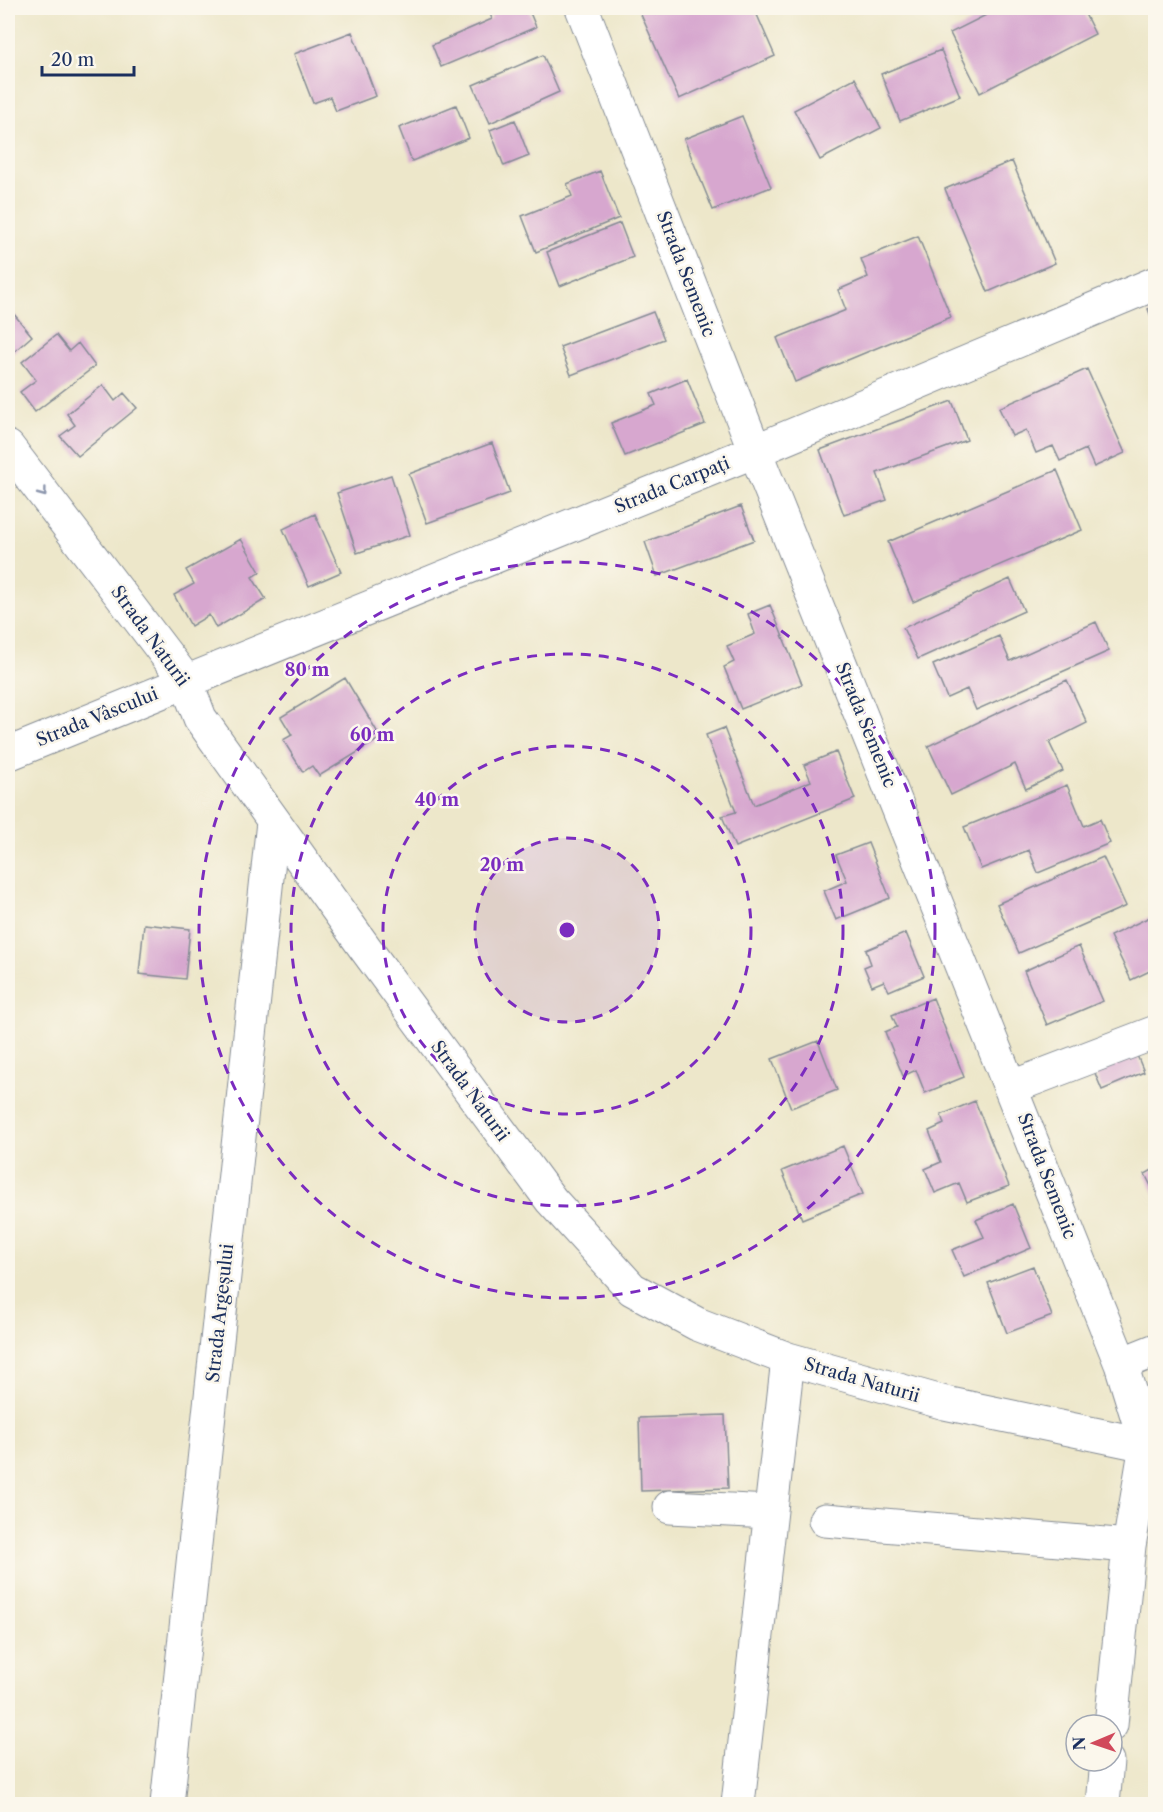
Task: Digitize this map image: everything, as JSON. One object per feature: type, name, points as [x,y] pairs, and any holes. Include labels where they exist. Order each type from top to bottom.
[{"type":"street","name":"Strada Semenic","points":[[582,8],[755,451],[1012,1087],[1121,1364],[1150,1446]]},
{"type":"street","name":"Strada Carpați","points":[[186,681],[755,451],[1155,283]]},
{"type":"street","name":"Strada Naturii","points":[[8,447],[186,681],[200,718],[273,822],[551,1200],[633,1289],[697,1324],[788,1359],[945,1403],[1150,1446]]},
{"type":"street","name":"Strada Vâscului","points":[[8,754],[186,681]]},
{"type":"street","name":"Strada Argeșului","points":[[167,1804],[273,822]]},
{"type":"street","points":[[1012,1087],[1155,1032]]},
{"type":"street","points":[[1121,1364],[1155,1350]]},
{"type":"street","points":[[738,1804],[788,1359]]},
{"type":"street","points":[[1112,1713],[1129,1546],[1150,1446]]},
{"type":"street","points":[[670,1508],[770,1512]]},
{"type":"street","points":[[825,1520],[1129,1546]]},
{"type":"street","points":[[1103,1804],[1106,1773]]},
{"type":"building","points":[[488,8],[528,8],[536,27],[441,67],[432,45],[492,19]]},
{"type":"building","points":[[638,8],[754,8],[775,56],[679,99]]},
{"type":"building","points":[[1000,8],[1082,8],[1095,34],[980,93],[950,33]]},
{"type":"building","points":[[352,32],[376,96],[336,111],[330,97],[313,103],[294,54]]},
{"type":"building","points":[[941,50],[960,96],[900,121],[881,74]]},
{"type":"building","points":[[543,55],[559,92],[490,123],[473,85]]},
{"type":"building","points":[[855,78],[881,128],[820,160],[794,110]]},
{"type":"building","points":[[456,105],[469,138],[412,161],[399,128]]},
{"type":"building","points":[[742,116],[771,187],[713,210],[684,139]]},
{"type":"building","points":[[515,120],[529,156],[504,166],[490,130]]},
{"type":"building","points":[[1012,161],[1055,263],[988,292],[945,189]]},
{"type":"building","points":[[600,171],[619,218],[536,252],[522,216],[572,196],[567,184]]},
{"type":"building","points":[[620,223],[633,257],[560,286],[547,252]]},
{"type":"building","points":[[918,236],[951,317],[795,382],[777,338],[846,310],[838,290],[868,277],[861,259]]},
{"type":"building","points":[[1156,306],[1156,327],[1155,327],[1148,309]]},
{"type":"building","points":[[8,307],[32,336],[8,357]]},
{"type":"building","points":[[653,312],[664,339],[571,375],[560,347]]},
{"type":"building","points":[[56,335],[69,351],[78,343],[95,366],[35,412],[20,392],[36,380],[22,362]]},
{"type":"building","points":[[1087,369],[1125,453],[1094,467],[1086,449],[1060,461],[1053,446],[1036,453],[1026,430],[1012,436],[999,408]]},
{"type":"building","points":[[687,379],[705,424],[625,456],[611,423],[656,405],[651,394]]},
{"type":"building","points":[[103,385],[115,401],[124,393],[137,408],[78,456],[60,436],[75,425],[67,414]]},
{"type":"building","points":[[952,401],[967,440],[877,473],[887,500],[844,515],[820,450]]},
{"type":"building","points":[[492,443],[510,493],[427,523],[409,474]]},
{"type":"building","points":[[1057,470],[1082,530],[913,602],[888,542]]},
{"type":"building","points":[[391,475],[410,535],[357,553],[337,493]]},
{"type":"building","points":[[741,506],[754,540],[657,576],[645,542]]},
{"type":"building","points":[[315,514],[341,572],[309,586],[283,529]]},
{"type":"building","points":[[241,539],[260,572],[252,577],[266,599],[216,628],[209,615],[191,626],[174,595],[194,584],[186,570]]},
{"type":"building","points":[[1010,579],[1024,611],[918,659],[903,628]]},
{"type":"building","points":[[770,605],[802,684],[741,709],[724,667],[734,662],[727,646],[755,634],[748,614]]},
{"type":"building","points":[[1096,622],[1109,651],[976,710],[967,689],[947,698],[933,665],[999,636],[1010,661]]},
{"type":"building","points":[[345,678],[381,738],[319,776],[312,766],[303,772],[283,740],[292,735],[281,717]]},
{"type":"building","points":[[1067,680],[1087,723],[1049,742],[1063,771],[1026,789],[1015,764],[951,795],[928,746]]},
{"type":"building","points":[[724,728],[754,805],[811,781],[804,765],[836,752],[855,799],[735,847],[722,816],[736,812],[706,735]]},
{"type":"building","points":[[1067,785],[1084,826],[1100,819],[1110,843],[1038,873],[1029,850],[981,869],[964,827]]},
{"type":"building","points":[[868,843],[890,898],[836,920],[824,891],[847,881],[836,855]]},
{"type":"building","points":[[1103,857],[1126,906],[1019,953],[997,904]]},
{"type":"building","points":[[1156,914],[1156,968],[1131,980],[1110,936]]},
{"type":"building","points":[[144,924],[190,929],[185,979],[139,974]]},
{"type":"building","points":[[906,933],[924,976],[889,991],[884,981],[872,986],[864,967],[871,964],[866,950]]},
{"type":"building","points":[[1079,946],[1103,1001],[1047,1025],[1024,971]]},
{"type":"building","points":[[933,998],[964,1077],[925,1093],[916,1070],[903,1076],[885,1032],[897,1027],[892,1015]]},
{"type":"building","points":[[818,1041],[837,1090],[791,1108],[772,1059]]},
{"type":"building","points":[[1134,1048],[1144,1072],[1102,1090],[1092,1066]]},
{"type":"building","points":[[975,1101],[1009,1186],[967,1202],[959,1183],[935,1193],[925,1169],[941,1162],[929,1131],[944,1124],[941,1115]]},
{"type":"building","points":[[843,1146],[863,1194],[802,1219],[782,1171]]},
{"type":"building","points":[[1156,1168],[1156,1196],[1145,1174]]},
{"type":"building","points":[[1013,1204],[1031,1248],[964,1277],[952,1250],[984,1237],[976,1220]]},
{"type":"building","points":[[1033,1266],[1052,1316],[1007,1333],[988,1283]]},
{"type":"building","points":[[725,1415],[728,1488],[641,1491],[639,1418]]}]
